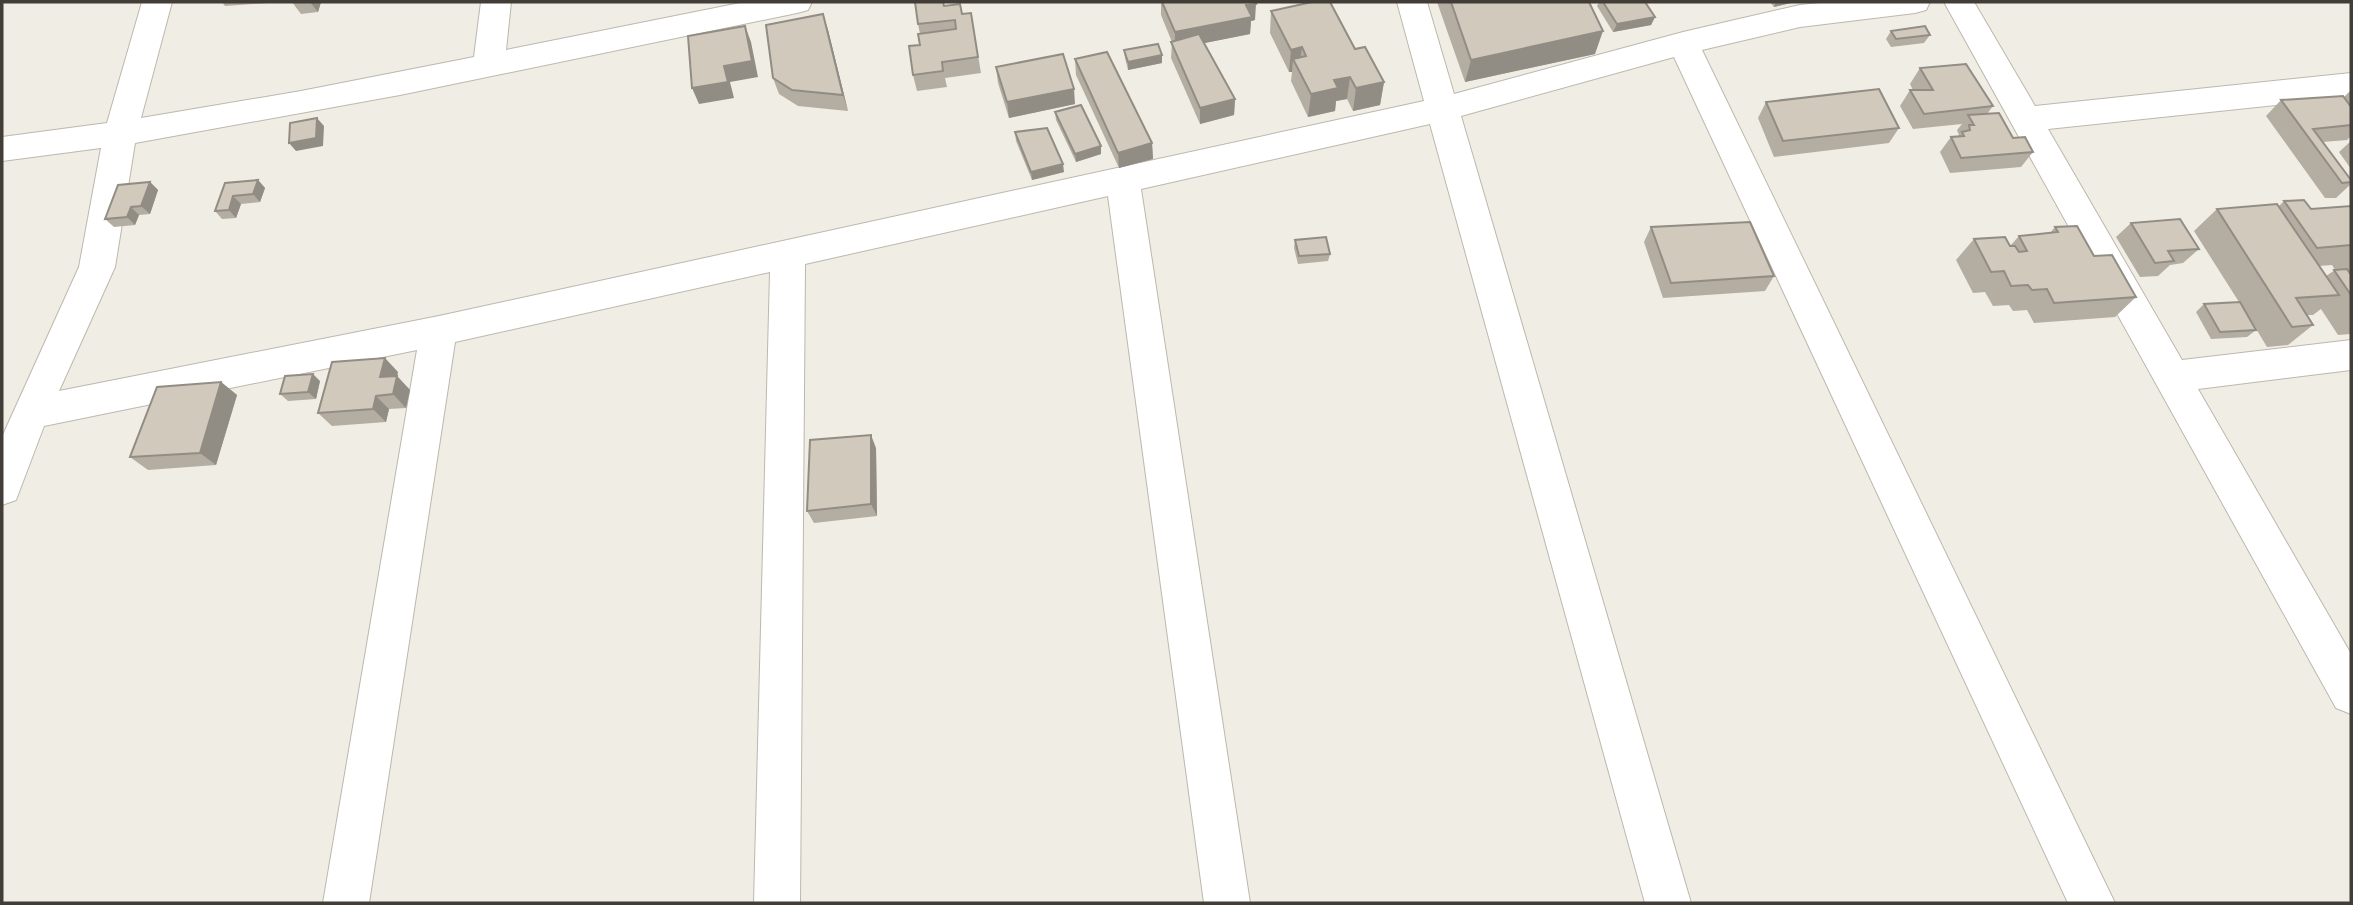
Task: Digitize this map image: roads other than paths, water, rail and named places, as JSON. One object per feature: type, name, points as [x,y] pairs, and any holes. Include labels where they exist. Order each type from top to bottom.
[{"type":"street","points":[[2,488],[30,413],[97,267],[120,135],[157,2]]},
{"type":"street","points":[[489,65],[496,2]]},
{"type":"street","points":[[1412,2],[1668,903]]},
{"type":"street","points":[[30,413],[439,331],[1443,110],[1683,43],[1800,16],[1915,2]]},
{"type":"street","points":[[1959,2],[2351,694]]},
{"type":"street","points":[[2,149],[120,135],[489,65],[788,3]]},
{"type":"street","points":[[1683,43],[2092,903]]},
{"type":"street","points":[[2026,119],[2351,85]]},
{"type":"street","points":[[1123,180],[1227,903]]},
{"type":"street","points":[[777,903],[788,255]]},
{"type":"street","points":[[346,903],[439,331]]},
{"type":"street","points":[[2172,377],[2351,355]]}]
